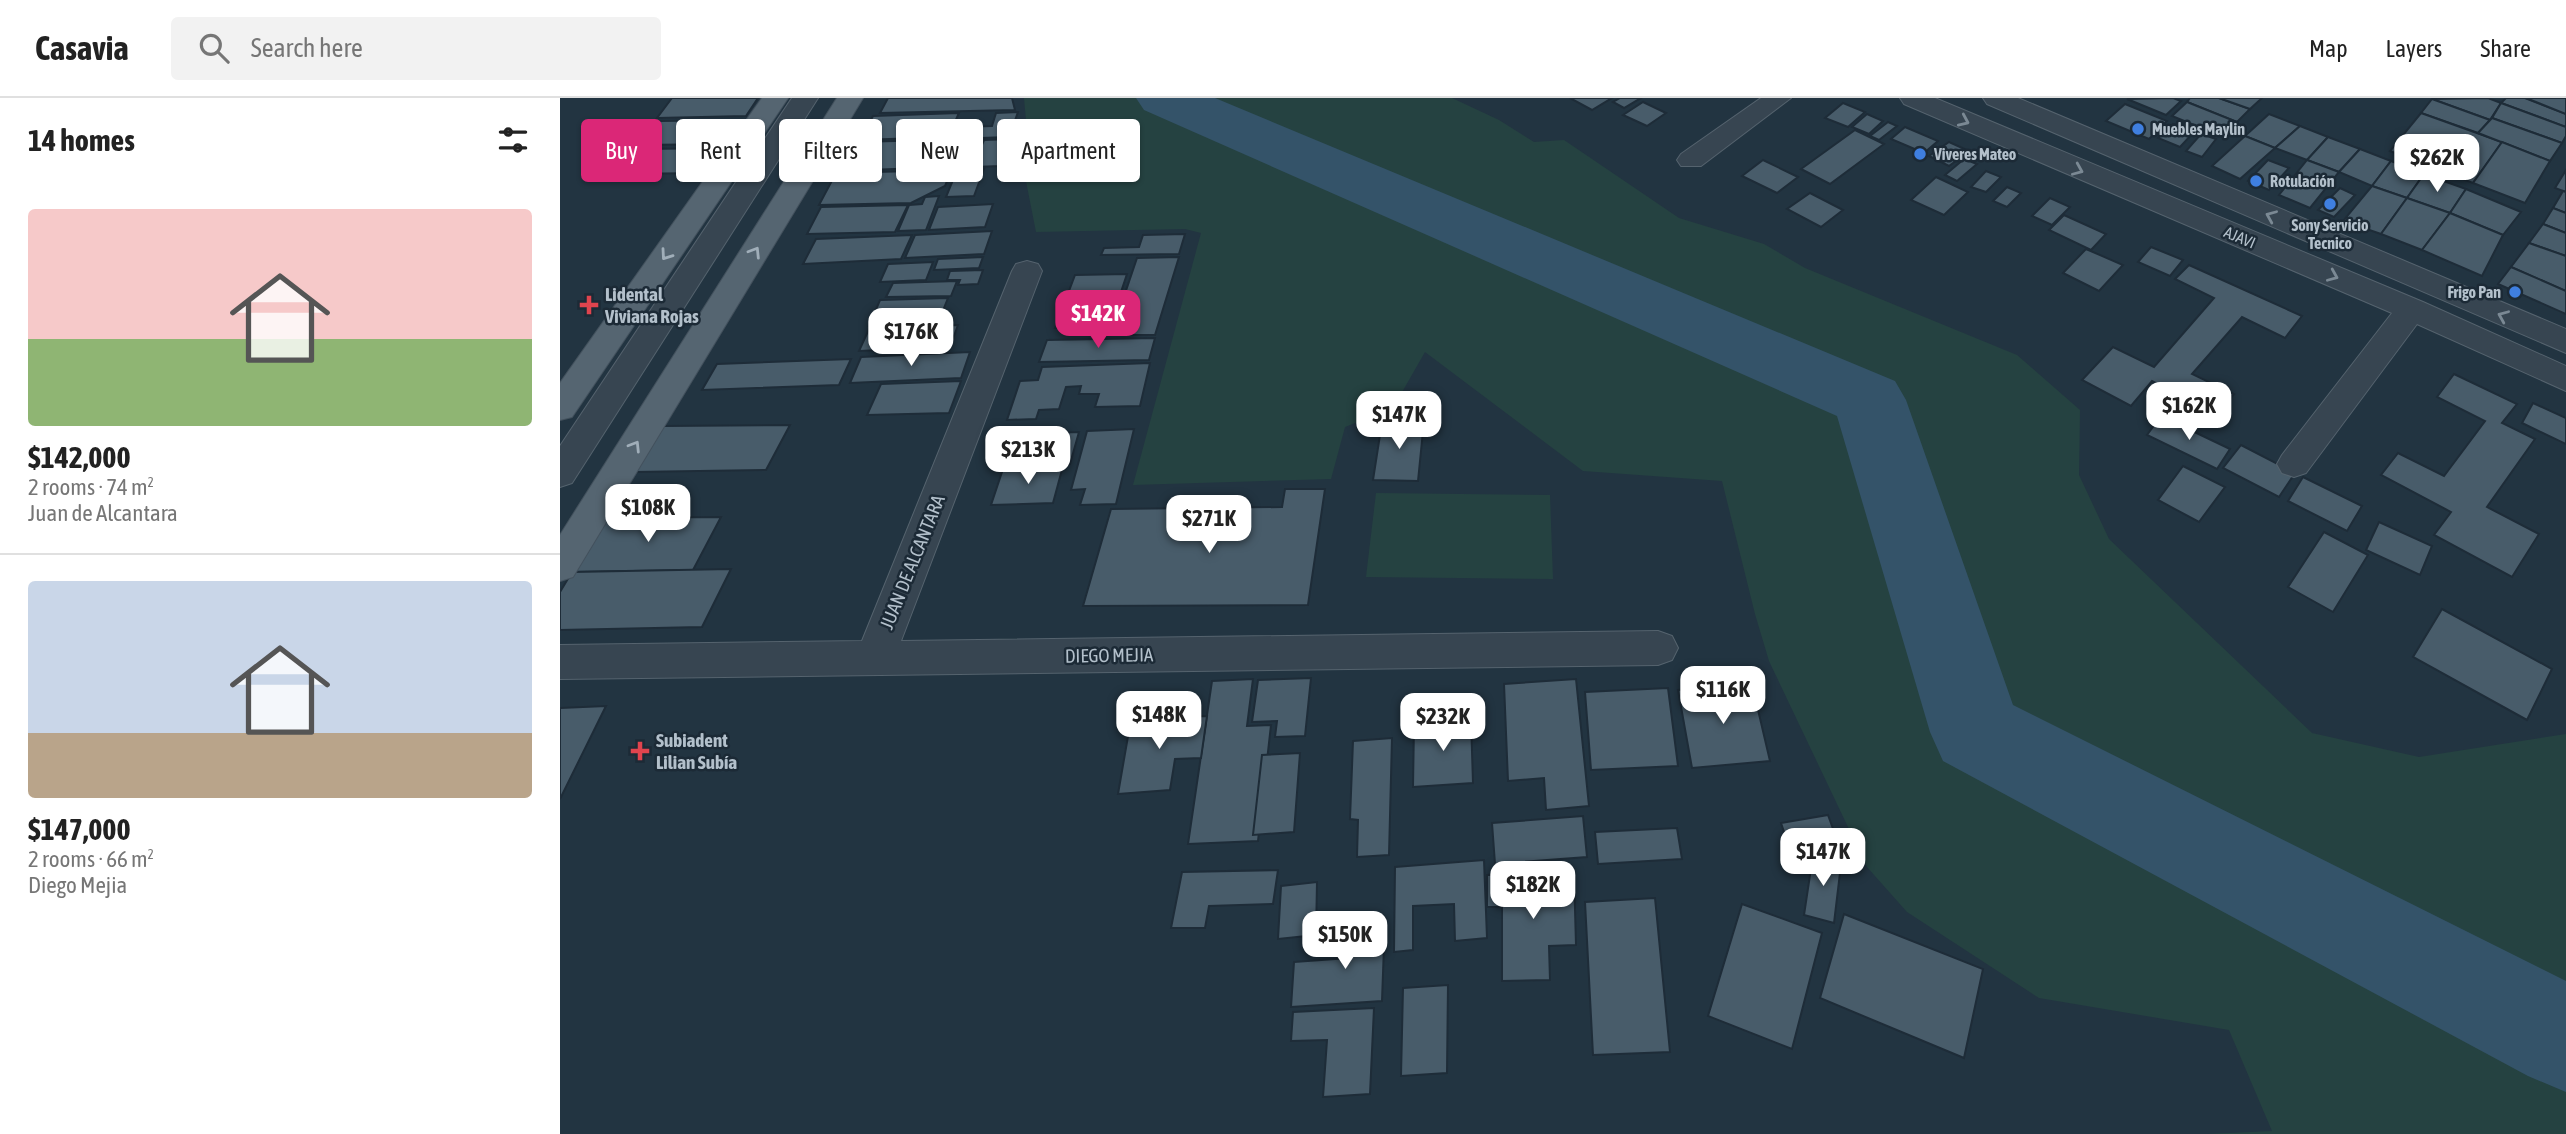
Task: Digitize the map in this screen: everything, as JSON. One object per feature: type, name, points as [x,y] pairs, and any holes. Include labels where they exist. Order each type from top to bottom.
[{"type":"main road","points":[[560,408],[775,98]]},
{"type":"main road","points":[[560,566],[850,98]]},
{"type":"street","points":[[560,474],[805,98]]},
{"type":"street","points":[[1691,160],[1778,98]]},
{"type":"street","name":"AJAVI","points":[[1913,98],[2412,309],[2566,379]]},
{"type":"street","name":"AJAVI","points":[[1996,98],[2566,342]]},
{"type":"street","points":[[2046,120],[2070,98]]},
{"type":"street","name":"JUAN DE ALCANTARA","points":[[875,658],[1027,271]]},
{"type":"street","points":[[2294,464],[2412,309]]},
{"type":"street","name":"DIEGO MEJIA","points":[[560,662],[1658,648]]},
{"type":"green space","points":[[1024,98],[1452,98],[1499,120],[1534,142],[1564,140],[1679,218],[1764,244],[1805,268],[2017,355],[2080,410],[2079,475],[2109,539],[2312,733],[2419,757],[2566,734],[2566,1134],[2207,1134],[2272,1131],[2229,1030],[2039,998],[1907,912],[1867,867],[1769,661],[1722,481],[1583,471],[1425,352],[1393,408],[1345,427],[1331,479],[1133,485],[1201,233],[1185,229],[1036,232],[1026,182],[1140,182],[1140,119],[1026,119]]},
{"type":"green space","points":[[1376,493],[1550,495],[1553,579],[1366,577]]},
{"type":"building","points":[[672,98],[758,98],[746,116],[657,118]]},
{"type":"building","points":[[888,98],[1012,98],[1015,110],[880,113]]},
{"type":"building","points":[[1570,98],[1612,98],[1592,110]]},
{"type":"building","points":[[1620,98],[1641,98],[1624,108],[1613,102]]},
{"type":"building","points":[[2173,98],[2181,101],[2166,115],[2127,99]]},
{"type":"building","points":[[2190,98],[2219,98],[2250,109],[2237,122],[2187,102]]},
{"type":"building","points":[[2219,98],[2262,98],[2250,109]]},
{"type":"building","points":[[2488,98],[2501,103],[2490,120],[2432,99]]},
{"type":"building","points":[[2506,98],[2525,98],[2566,114],[2566,127],[2501,103]]},
{"type":"building","points":[[2526,98],[2566,98],[2566,114]]},
{"type":"building","points":[[2432,99],[2490,120],[2478,133],[2421,113]]},
{"type":"building","points":[[1643,102],[1666,113],[1647,126],[1623,115]]},
{"type":"building","points":[[2187,102],[2237,122],[2221,136],[2172,116]]},
{"type":"building","points":[[1843,103],[1865,112],[1848,127],[1825,118]]},
{"type":"building","points":[[2501,103],[2566,127],[2566,136],[2562,143],[2492,118]]},
{"type":"building","points":[[2125,104],[2167,121],[2149,139],[2106,121]]},
{"type":"building","points":[[1018,112],[1015,119],[997,119],[997,137],[983,138],[983,126],[992,126],[996,113]]},
{"type":"building","points":[[959,113],[956,119],[896,119],[896,139],[882,139],[882,119],[871,119],[873,116]]},
{"type":"building","points":[[2421,113],[2502,142],[2473,183],[2390,151]]},
{"type":"building","points":[[1867,114],[1883,121],[1869,134],[1852,127]]},
{"type":"building","points":[[2269,114],[2300,126],[2275,148],[2245,136]]},
{"type":"building","points":[[2492,118],[2562,143],[2550,161],[2478,133]]},
{"type":"building","points":[[662,121],[676,121],[676,145],[662,145]]},
{"type":"building","points":[[1888,122],[1897,126],[1879,140],[1870,136]]},
{"type":"building","points":[[2173,124],[2194,132],[2180,147],[2158,138]]},
{"type":"building","points":[[2300,126],[2328,137],[2307,160],[2275,148]]},
{"type":"building","points":[[1905,127],[1938,141],[1924,153],[1891,139]]},
{"type":"building","points":[[1855,130],[1884,144],[1830,184],[1801,169]]},
{"type":"building","points":[[2201,134],[2216,139],[2202,157],[2186,151]]},
{"type":"building","points":[[2245,136],[2275,148],[2240,179],[2212,166]]},
{"type":"building","points":[[2328,137],[2360,149],[2339,172],[2307,160]]},
{"type":"building","points":[[984,140],[997,140],[997,166],[983,167]]},
{"type":"building","points":[[882,141],[896,141],[896,169],[882,169]]},
{"type":"building","points":[[1949,142],[1969,151],[1949,166],[1929,156]]},
{"type":"building","points":[[2502,142],[2550,161],[2525,203],[2473,183]]},
{"type":"building","points":[[662,149],[676,149],[676,173],[662,174]]},
{"type":"building","points":[[2360,149],[2391,161],[2372,186],[2339,172]]},
{"type":"building","points":[[1964,159],[1977,164],[1957,181],[1945,175]]},
{"type":"building","points":[[1763,160],[1798,177],[1777,193],[1742,176]]},
{"type":"building","points":[[2268,160],[2289,168],[2269,190],[2248,181]]},
{"type":"building","points":[[2307,160],[2339,172],[2310,208],[2279,195]]},
{"type":"building","points":[[2391,161],[2424,174],[2407,198],[2372,186]]},
{"type":"building","points":[[2566,170],[2566,192],[2555,188]]},
{"type":"building","points":[[896,171],[896,182],[947,182],[945,186],[911,203],[819,205],[831,182],[882,182],[882,172]]},
{"type":"building","points":[[1986,171],[2001,177],[1986,192],[1971,187]]},
{"type":"building","points":[[2424,174],[2466,189],[2450,213],[2407,198]]},
{"type":"building","points":[[1936,177],[1968,192],[1944,215],[1911,200]]},
{"type":"building","points":[[952,182],[979,182],[974,196],[946,197]]},
{"type":"building","points":[[2372,186],[2407,198],[2381,234],[2343,221]]},
{"type":"building","points":[[2007,187],[2021,193],[2007,207],[1993,201]]},
{"type":"building","points":[[2340,188],[2355,195],[2334,217],[2318,210]]},
{"type":"building","points":[[2466,189],[2521,212],[2503,235],[2450,213]]},
{"type":"building","points":[[2563,191],[2566,192],[2566,213],[2553,208]]},
{"type":"building","points":[[1810,193],[1843,210],[1821,227],[1787,209]]},
{"type":"building","points":[[939,196],[926,230],[898,231],[909,205],[922,204],[925,197]]},
{"type":"building","points":[[2050,198],[2070,207],[2052,225],[2032,216]]},
{"type":"building","points":[[2407,198],[2450,213],[2422,250],[2381,234]]},
{"type":"building","points":[[993,204],[985,227],[929,230],[938,207]]},
{"type":"building","points":[[908,205],[895,232],[807,234],[821,207]]},
{"type":"building","points":[[2553,208],[2566,213],[2566,233],[2543,224]]},
{"type":"building","points":[[2450,213],[2503,235],[2482,276],[2422,250]]},
{"type":"building","points":[[2064,215],[2106,234],[2091,250],[2049,230]]},
{"type":"building","points":[[2543,224],[2566,233],[2566,256],[2529,243]]},
{"type":"building","points":[[992,231],[984,254],[905,258],[915,235]]},
{"type":"building","points":[[1185,234],[1179,254],[1101,255],[1104,248],[1139,247],[1143,235]]},
{"type":"building","points":[[912,235],[901,259],[803,264],[816,239]]},
{"type":"building","points":[[2529,243],[2566,256],[2566,291],[2511,267]]},
{"type":"building","points":[[2151,247],[2183,260],[2170,276],[2138,262]]},
{"type":"building","points":[[2086,249],[2123,265],[2099,291],[2063,273]]},
{"type":"building","points":[[983,257],[979,268],[934,270],[938,259]]},
{"type":"building","points":[[1179,257],[1155,335],[1111,335],[1137,258]]},
{"type":"building","points":[[933,262],[926,280],[880,282],[888,264]]},
{"type":"building","points":[[2189,265],[2302,316],[2285,338],[2242,317],[2192,374],[2234,394],[2217,415],[2152,381],[2131,406],[2082,380],[2113,347],[2154,367],[2214,298],[2175,279]]},
{"type":"building","points":[[2511,267],[2566,291],[2566,314],[2498,284]]},
{"type":"building","points":[[983,270],[978,284],[958,285],[960,280],[947,280],[950,271]]},
{"type":"building","points":[[1127,274],[1109,328],[1055,328],[1075,275]]},
{"type":"building","points":[[957,281],[951,296],[886,297],[893,283]]},
{"type":"building","points":[[948,298],[938,323],[869,326],[880,300]]},
{"type":"building","points":[[958,325],[950,347],[859,351],[869,329]]},
{"type":"building","points":[[1155,338],[1149,360],[1039,362],[1047,340]]},
{"type":"building","points":[[970,352],[961,378],[850,383],[861,357]]},
{"type":"building","points":[[851,359],[839,385],[702,390],[717,364]]},
{"type":"building","points":[[1150,363],[1140,406],[1095,407],[1099,394],[1079,394],[1081,386],[1066,387],[1059,409],[1039,410],[1036,419],[1007,420],[1020,381],[1038,380],[1042,367]]},
{"type":"building","points":[[2454,374],[2517,404],[2502,423],[2535,439],[2487,507],[2539,534],[2512,577],[2434,535],[2451,512],[2381,475],[2398,453],[2444,476],[2485,421],[2437,397]]},
{"type":"building","points":[[961,381],[949,413],[867,415],[881,384]]},
{"type":"building","points":[[2533,403],[2566,418],[2566,444],[2522,423]]},
{"type":"building","points":[[2161,416],[2230,449],[2217,469],[2147,435]]},
{"type":"building","points":[[1424,421],[1418,481],[1373,480],[1382,422]]},
{"type":"building","points":[[790,425],[766,470],[634,472],[662,426]]},
{"type":"building","points":[[1134,429],[1116,504],[1080,505],[1085,489],[1071,490],[1087,431]]},
{"type":"building","points":[[1079,432],[1070,464],[1005,466],[1016,434]]},
{"type":"building","points":[[2241,445],[2295,473],[2279,497],[2223,468]]},
{"type":"building","points":[[1063,466],[1053,503],[991,505],[1003,469]]},
{"type":"building","points":[[2183,466],[2225,487],[2199,522],[2158,500]]},
{"type":"building","points":[[2303,477],[2362,506],[2347,531],[2288,501]]},
{"type":"building","points":[[1285,489],[1325,489],[1308,605],[1083,606],[1111,509],[1282,507]]},
{"type":"building","points":[[721,517],[693,570],[572,572],[606,518]]},
{"type":"building","points":[[2379,522],[2432,546],[2420,575],[2366,550]]},
{"type":"building","points":[[2324,532],[2368,555],[2333,612],[2288,587]]},
{"type":"building","points":[[731,569],[702,627],[560,630],[560,592],[572,572]]},
{"type":"building","points":[[2442,609],[2552,669],[2527,720],[2413,657]]},
{"type":"building","points":[[1311,678],[1305,736],[1275,737],[1277,721],[1252,722],[1258,680]]},
{"type":"building","points":[[1253,679],[1247,726],[1271,725],[1258,841],[1188,844],[1212,681]]},
{"type":"building","points":[[1576,679],[1589,806],[1546,810],[1544,778],[1508,781],[1504,684]]},
{"type":"building","points":[[1752,684],[1770,761],[1692,768],[1678,690]]},
{"type":"building","points":[[1668,688],[1678,766],[1591,770],[1585,692]]},
{"type":"building","points":[[606,706],[560,799],[560,708]]},
{"type":"building","points":[[1207,716],[1201,758],[1175,759],[1170,790],[1118,794],[1131,719]]},
{"type":"building","points":[[1471,719],[1473,783],[1413,787],[1414,723]]},
{"type":"building","points":[[1392,738],[1389,855],[1357,857],[1358,820],[1350,819],[1353,741]]},
{"type":"building","points":[[1300,753],[1294,832],[1253,835],[1262,755]]},
{"type":"building","points":[[1828,815],[1840,848],[1792,856],[1781,823]]},
{"type":"building","points":[[1583,816],[1587,857],[1495,864],[1492,823]]},
{"type":"building","points":[[1677,828],[1682,859],[1598,864],[1595,832]]},
{"type":"building","points":[[1813,855],[1842,856],[1834,923],[1804,915]]},
{"type":"building","points":[[1484,860],[1487,938],[1455,941],[1454,904],[1413,906],[1413,950],[1394,952],[1395,867]]},
{"type":"building","points":[[1278,870],[1273,904],[1209,906],[1205,928],[1171,928],[1182,872]]},
{"type":"building","points":[[1574,873],[1576,945],[1549,946],[1550,980],[1502,981],[1502,907],[1487,907],[1487,875]]},
{"type":"building","points":[[1317,882],[1316,935],[1278,939],[1281,886]]},
{"type":"building","points":[[1655,898],[1670,1052],[1593,1055],[1585,902]]},
{"type":"building","points":[[1742,904],[1822,933],[1792,1049],[1708,1016]]},
{"type":"building","points":[[1844,914],[1983,969],[1964,1058],[1820,998]]},
{"type":"building","points":[[1385,918],[1382,1001],[1291,1007],[1294,962],[1348,958],[1350,920]]},
{"type":"building","points":[[1448,985],[1447,1073],[1401,1076],[1403,988]]},
{"type":"building","points":[[1374,1008],[1370,1094],[1323,1097],[1327,1040],[1291,1041],[1293,1012]]},
{"type":"waterway","points":[[1165,98],[1869,400],[1976,732],[2566,1038]]},
{"type":"place","name":"Muebles Maylin","points":[[2138,129]]},
{"type":"place","name":"Viveres Mateo","points":[[1920,154]]},
{"type":"place","name":"Rotulación","points":[[2256,181]]},
{"type":"place","name":"Sony Servicio Tecnico","points":[[2330,204]]},
{"type":"place","name":"Frigo Pan","points":[[2515,292]]},
{"type":"place","name":"Lidental Viviana Rojas","points":[[589,305]]},
{"type":"place","name":"Subiadent Lilian Subía","points":[[640,751]]}]
